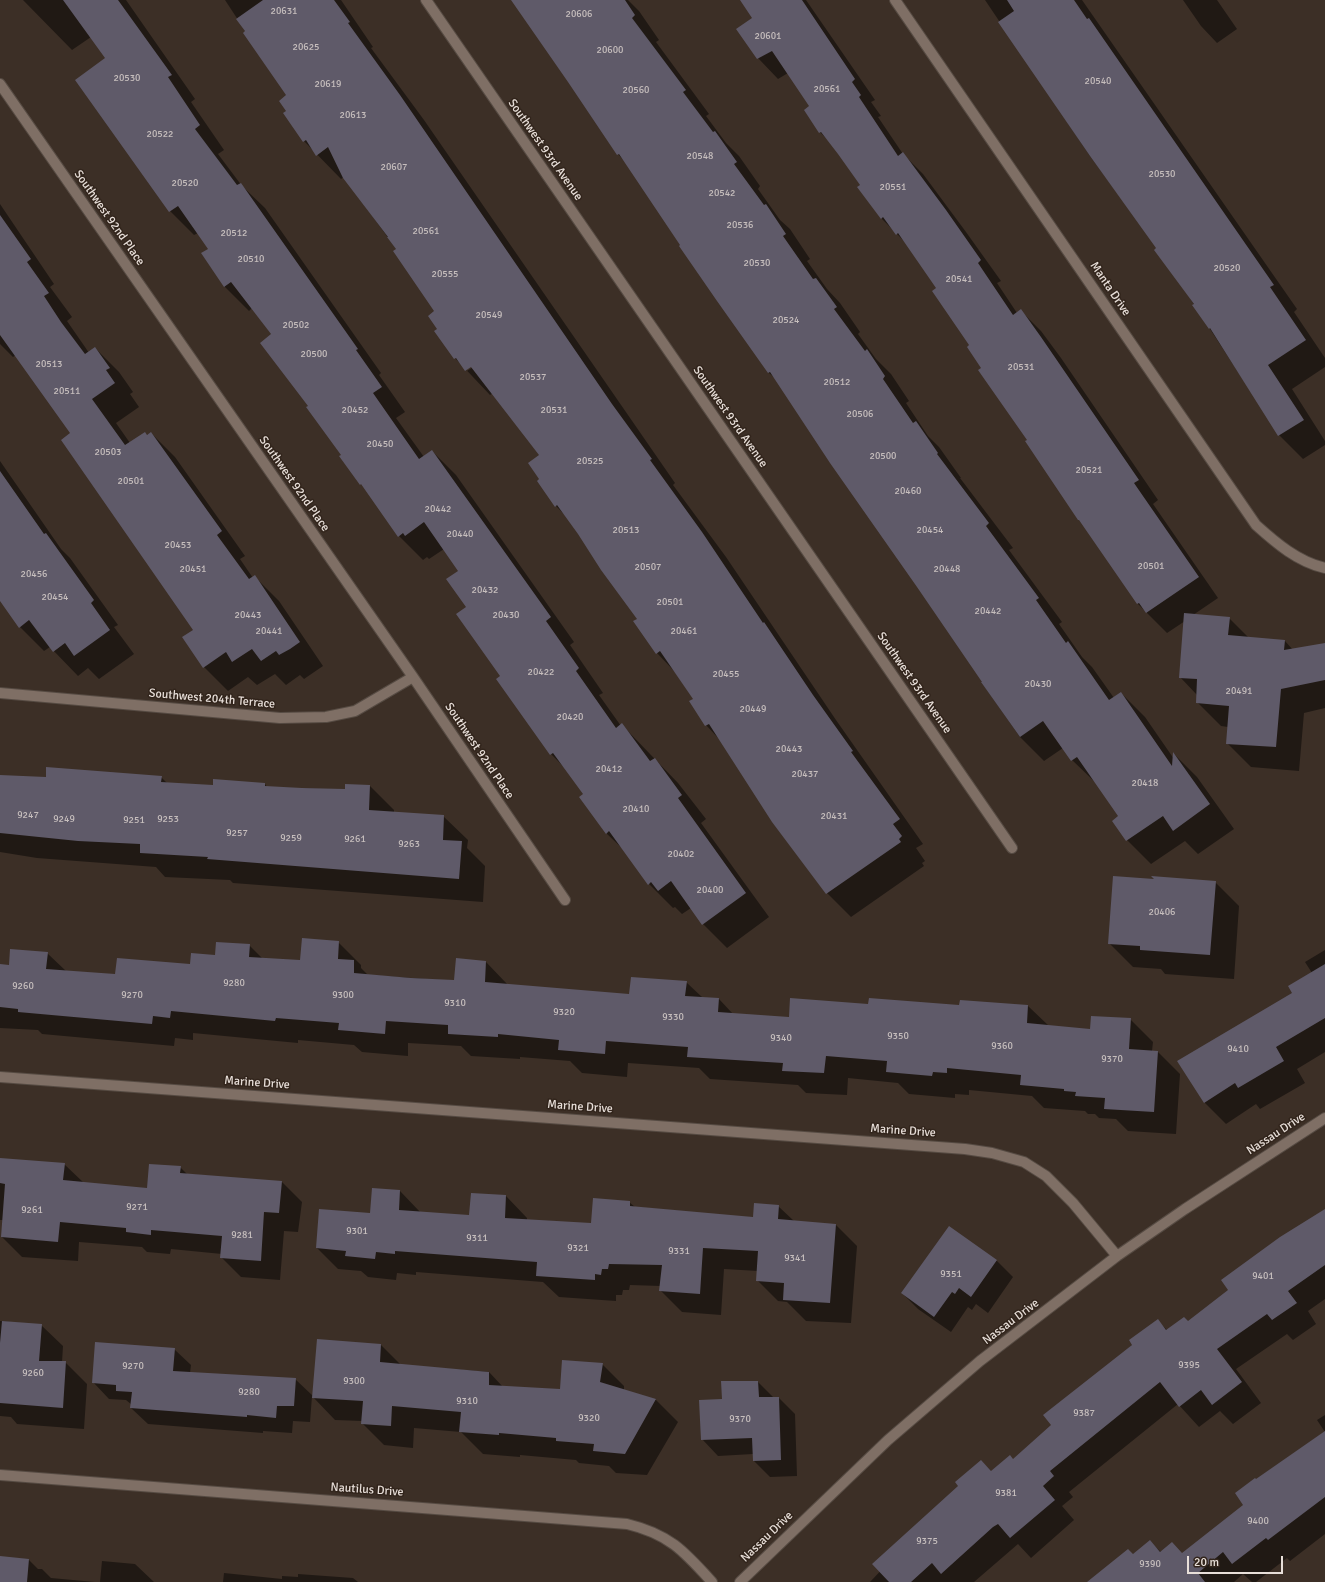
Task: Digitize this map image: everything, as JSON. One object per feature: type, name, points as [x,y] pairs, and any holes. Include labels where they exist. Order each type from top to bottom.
[{"type":"street","name":"Southwest 93rd Avenue","points":[[426,0],[1012,848]]},
{"type":"street","name":"Manta Drive","points":[[895,0],[1256,525],[1269,537],[1296,557],[1325,568]]},
{"type":"street","name":"Southwest 92nd Place","points":[[0,84],[413,677],[565,900]]},
{"type":"street","name":"Southwest 204th Terrace","points":[[0,693],[280,718],[326,717],[355,711],[413,677]]},
{"type":"street","name":"Marine Drive","points":[[0,1077],[965,1149],[992,1153],[1024,1162],[1046,1176],[1073,1203],[1117,1256]]},
{"type":"street","name":"Nassau Drive","points":[[740,1582],[888,1440],[980,1361],[1117,1256],[1185,1209],[1325,1118]]},
{"type":"street","name":"Nautilus Drive","points":[[0,1475],[627,1524],[653,1531],[674,1543],[712,1582]]},
{"type":"building","points":[[63,0],[118,0],[172,75],[168,77],[200,125],[195,129],[237,185],[241,183],[358,349],[356,350],[382,387],[373,393],[419,459],[432,450],[551,617],[546,621],[579,668],[576,671],[616,728],[622,723],[650,761],[655,758],[682,795],[678,798],[746,893],[702,925],[671,881],[658,891],[651,882],[648,885],[609,831],[606,834],[579,797],[583,794],[553,753],[550,755],[496,679],[500,676],[456,614],[466,607],[446,579],[458,571],[424,522],[405,536],[403,533],[398,537],[361,484],[360,485],[339,456],[341,455],[306,407],[308,406],[260,343],[271,334],[231,282],[224,287],[201,253],[208,249],[178,206],[169,212],[75,80],[105,58]]},
{"type":"building","points":[[263,0],[334,0],[350,22],[348,23],[400,95],[612,404],[652,459],[650,460],[702,532],[763,623],[764,622],[853,751],[851,752],[900,819],[893,824],[902,836],[899,839],[901,842],[826,894],[772,822],[709,724],[705,726],[689,701],[693,699],[660,651],[656,654],[633,621],[637,619],[601,570],[557,505],[555,507],[537,481],[539,479],[528,463],[539,455],[471,367],[465,371],[456,358],[454,359],[434,331],[437,329],[428,316],[434,311],[393,251],[396,249],[388,237],[343,178],[328,147],[316,156],[306,140],[303,142],[283,113],[286,111],[279,101],[286,95],[243,33],[245,31],[236,19]]},
{"type":"building","points":[[511,0],[625,0],[635,15],[632,18],[686,90],[683,92],[713,132],[715,131],[737,162],[734,164],[764,205],[766,204],[786,234],[783,236],[813,279],[816,278],[837,307],[834,309],[865,351],[867,349],[885,376],[883,379],[913,423],[916,421],[938,453],[937,454],[989,523],[986,526],[1039,598],[1036,600],[1066,643],[1068,641],[1109,700],[1121,692],[1172,766],[1173,752],[1210,804],[1173,831],[1163,816],[1126,841],[1112,821],[1118,816],[1077,757],[1071,761],[1043,721],[1020,737],[830,463],[770,372],[768,373],[717,301],[619,154],[617,155]]},
{"type":"building","points":[[740,0],[802,0],[855,79],[852,82],[861,95],[859,97],[898,156],[903,152],[946,210],[981,260],[978,263],[1013,315],[1021,309],[1139,480],[1134,483],[1199,577],[1146,613],[1139,603],[1137,604],[1078,520],[1025,441],[1027,440],[978,370],[981,368],[967,347],[969,345],[932,291],[936,288],[898,233],[896,235],[883,217],[881,219],[857,187],[860,185],[838,154],[821,132],[819,133],[804,110],[809,106],[772,51],[757,59],[736,29],[752,18]]},
{"type":"building","points":[[1007,0],[1074,0],[1087,19],[1089,18],[1274,285],[1270,287],[1306,340],[1268,365],[1304,420],[1278,436],[1210,328],[1209,329],[1192,305],[1194,304],[1154,250],[1156,248],[1090,156],[998,22],[1014,11]]},
{"type":"building","points":[[0,215],[31,259],[27,262],[49,293],[44,296],[61,322],[85,354],[95,347],[110,368],[106,370],[115,383],[92,399],[125,445],[145,432],[147,435],[151,432],[222,531],[217,535],[249,579],[255,575],[300,642],[290,649],[279,655],[276,651],[261,661],[252,649],[232,662],[226,652],[203,668],[182,637],[193,630],[61,440],[70,433],[0,335]]},
{"type":"building","points":[[0,471],[44,534],[46,533],[94,600],[91,603],[110,630],[74,656],[65,643],[53,652],[29,620],[19,628],[0,601]]},
{"type":"building","points":[[1184,613],[1230,617],[1228,635],[1285,640],[1284,650],[1325,643],[1325,680],[1281,689],[1276,747],[1226,744],[1229,706],[1196,703],[1197,679],[1179,678]]},
{"type":"building","points":[[46,767],[162,776],[161,782],[213,785],[213,779],[265,783],[265,786],[302,788],[345,789],[345,784],[370,785],[369,810],[444,815],[443,840],[462,841],[459,879],[207,859],[208,857],[140,853],[140,844],[78,841],[0,833],[0,775],[46,777]]},
{"type":"building","points":[[1113,876],[1154,879],[1151,876],[1216,881],[1210,955],[1140,950],[1140,946],[1108,944]]},
{"type":"building","points":[[302,938],[339,941],[338,959],[354,960],[354,973],[454,980],[456,958],[486,961],[485,982],[629,994],[631,977],[687,981],[685,996],[719,998],[718,1012],[789,1017],[790,998],[868,1004],[869,998],[959,1005],[960,1000],[1028,1005],[1027,1023],[1090,1029],[1091,1016],[1131,1018],[1129,1049],[1158,1051],[1154,1112],[1104,1109],[1105,1098],[1075,1096],[1076,1092],[1064,1091],[1064,1089],[1020,1085],[1021,1075],[947,1068],[947,1073],[933,1072],[932,1076],[886,1072],[887,1061],[826,1056],[824,1073],[782,1071],[783,1063],[687,1057],[688,1047],[606,1041],[605,1054],[558,1050],[559,1040],[498,1034],[498,1037],[448,1034],[448,1025],[386,1021],[385,1034],[338,1030],[339,1023],[276,1018],[275,1021],[171,1011],[170,1018],[153,1016],[152,1024],[18,1012],[18,1009],[0,1007],[0,964],[9,965],[10,949],[48,952],[46,969],[115,974],[117,958],[190,964],[191,953],[215,955],[216,942],[250,944],[249,957],[300,960]]},
{"type":"building","points":[[1325,964],[1325,1018],[1276,1047],[1284,1061],[1238,1088],[1235,1083],[1204,1103],[1177,1061],[1292,993],[1288,986]]},
{"type":"building","points":[[0,1158],[65,1163],[63,1180],[147,1188],[149,1164],[181,1166],[180,1173],[282,1181],[279,1213],[264,1212],[261,1261],[220,1258],[222,1236],[151,1230],[151,1235],[126,1232],[126,1228],[60,1222],[58,1242],[1,1237],[5,1184],[0,1183]]},
{"type":"building","points":[[372,1188],[400,1190],[399,1210],[469,1215],[471,1193],[506,1195],[505,1218],[591,1223],[593,1198],[630,1201],[630,1206],[753,1217],[754,1203],[779,1205],[778,1219],[836,1224],[830,1303],[783,1300],[784,1283],[756,1281],[758,1251],[703,1248],[700,1294],[659,1291],[662,1265],[609,1264],[608,1269],[602,1269],[601,1275],[595,1274],[595,1280],[536,1276],[537,1262],[395,1251],[395,1254],[376,1252],[375,1259],[345,1256],[346,1251],[316,1248],[319,1209],[370,1213]]},
{"type":"building","points":[[1325,1209],[1325,1265],[1288,1291],[1297,1303],[1272,1320],[1267,1314],[1217,1349],[1242,1382],[1212,1405],[1201,1390],[1179,1407],[1160,1382],[1050,1471],[1054,1476],[1043,1486],[1055,1500],[1010,1538],[998,1524],[993,1527],[941,1574],[932,1563],[911,1582],[889,1582],[872,1564],[958,1486],[955,1482],[981,1460],[991,1471],[1010,1455],[1013,1459],[1051,1425],[1043,1415],[1132,1345],[1129,1340],[1158,1319],[1166,1330],[1184,1317],[1188,1321],[1228,1290],[1221,1280],[1280,1237]]},
{"type":"building","points":[[949,1226],[997,1260],[971,1297],[959,1288],[955,1294],[952,1292],[934,1317],[901,1293]]},
{"type":"building","points":[[2,1321],[42,1324],[39,1361],[66,1361],[63,1408],[0,1403],[0,1343]]},
{"type":"building","points":[[317,1339],[381,1344],[380,1362],[489,1372],[489,1385],[560,1389],[562,1360],[603,1363],[600,1382],[656,1399],[625,1454],[593,1451],[594,1444],[556,1441],[556,1438],[499,1433],[499,1435],[459,1432],[461,1412],[392,1406],[391,1426],[361,1424],[363,1401],[312,1398]]},
{"type":"building","points":[[95,1342],[175,1348],[173,1371],[296,1378],[294,1406],[277,1406],[276,1418],[130,1408],[132,1392],[116,1391],[116,1385],[92,1383]]},
{"type":"building","points":[[721,1381],[758,1381],[759,1397],[779,1397],[781,1460],[753,1461],[752,1438],[701,1440],[699,1400],[722,1399]]},
{"type":"building","points":[[1325,1431],[1325,1497],[1268,1540],[1266,1538],[1232,1564],[1223,1552],[1198,1573],[1205,1582],[1087,1582],[1128,1549],[1133,1554],[1150,1540],[1160,1552],[1172,1542],[1182,1553],[1243,1505],[1235,1493]]},
{"type":"building","points":[[0,1556],[29,1559],[27,1582],[0,1582]]}]
